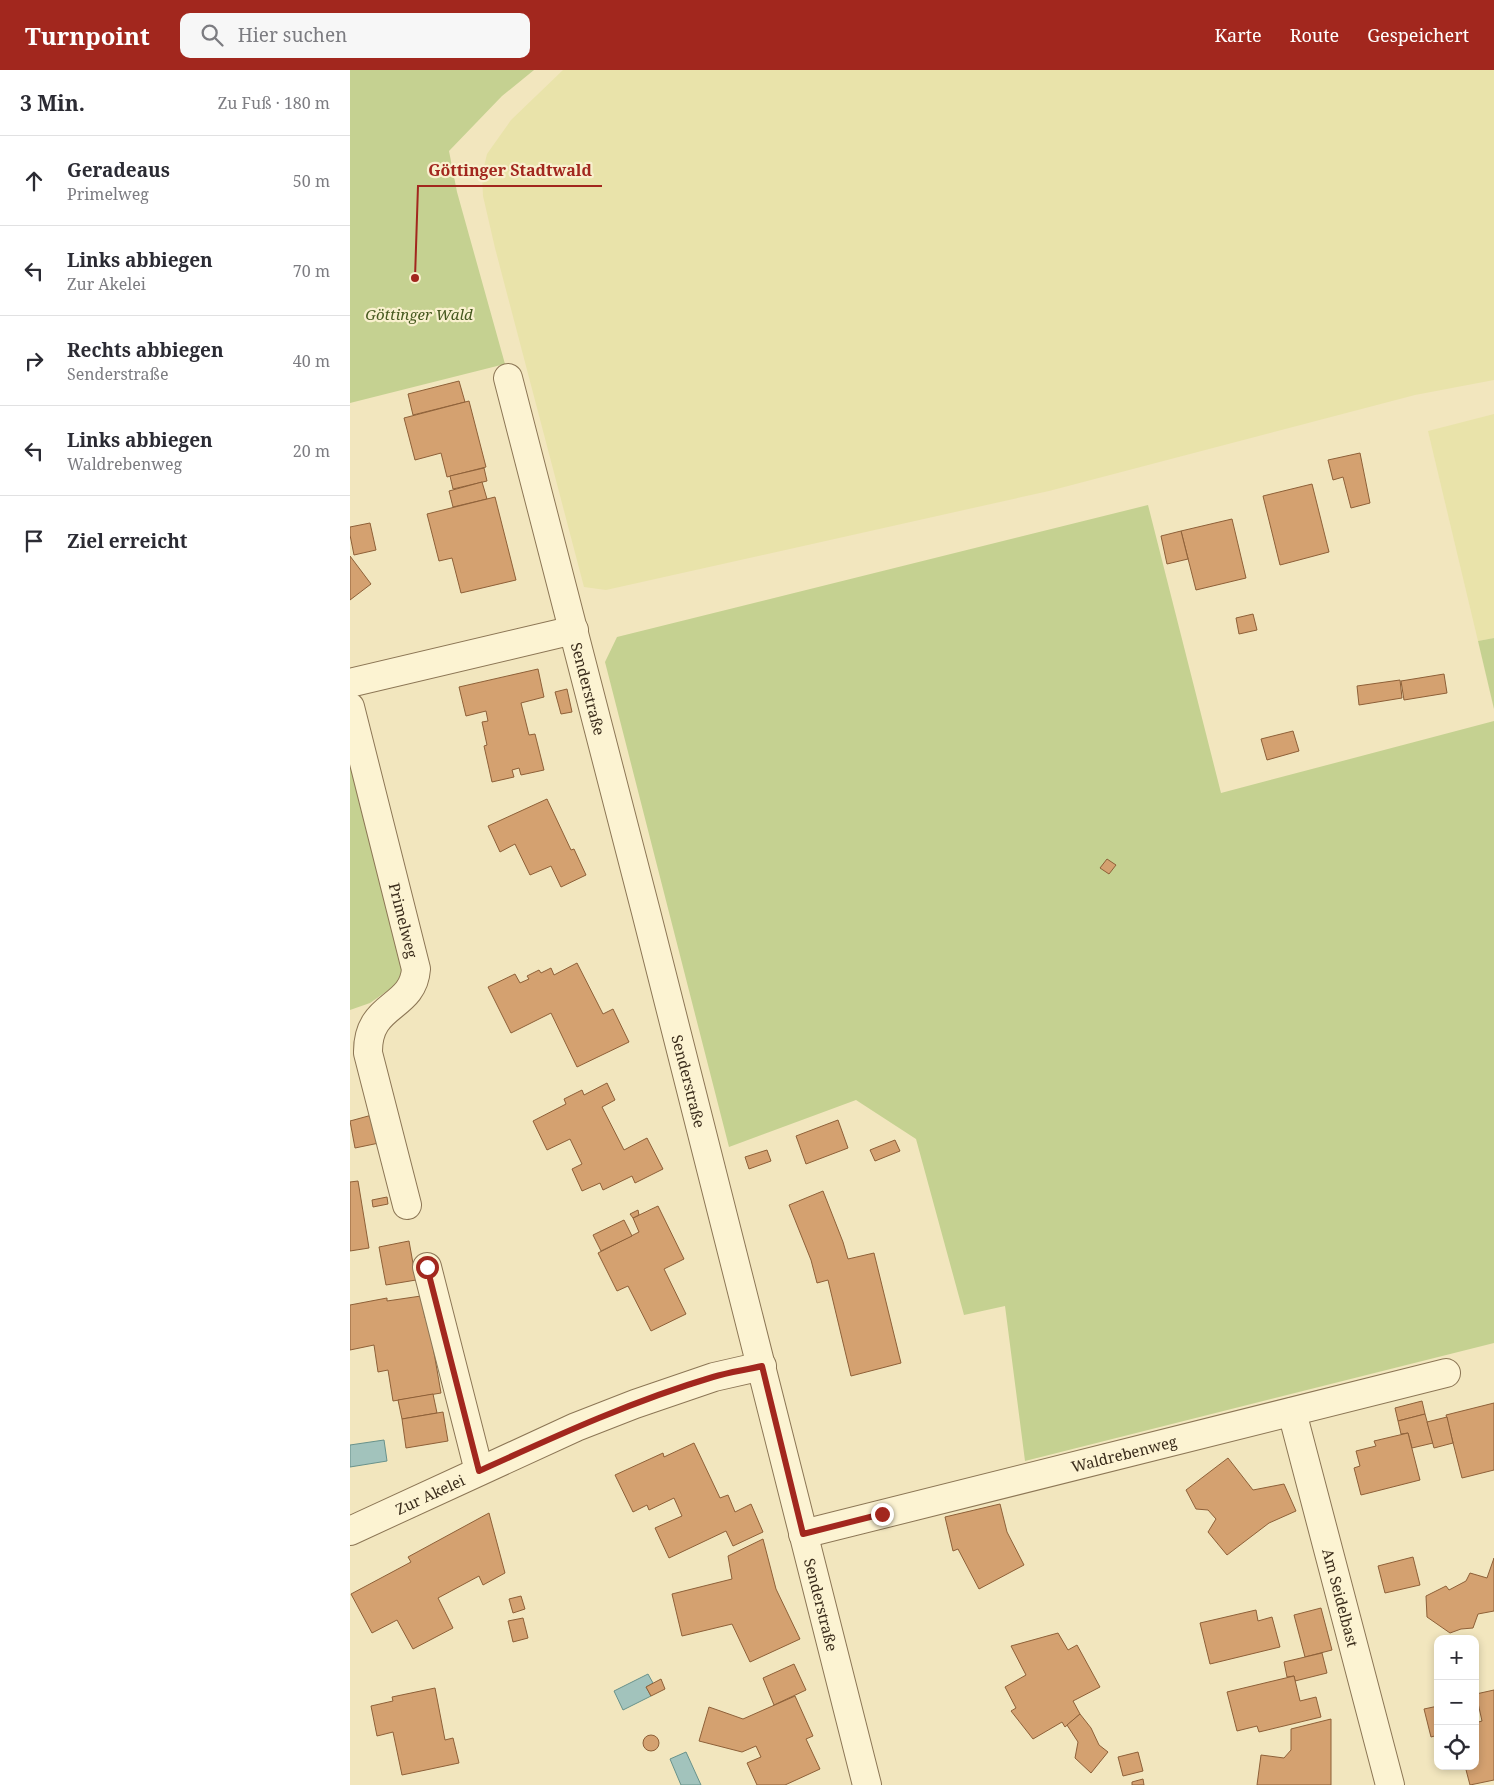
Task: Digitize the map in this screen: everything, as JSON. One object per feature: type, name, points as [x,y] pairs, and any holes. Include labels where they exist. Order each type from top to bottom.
[{"type":"street","name":"Senderstraße","points":[[508,378],[762,1366],[867,1785]]},
{"type":"street","points":[[350,683],[574,630]]},
{"type":"street","name":"Primelweg","points":[[350,707],[416,969],[416,977],[411,987],[401,999],[380,1015],[370,1032],[368,1042],[368,1053],[407,1205]]},
{"type":"street","points":[[427,1267],[479,1471]]},
{"type":"street","name":"Zur Akelei","points":[[350,1531],[576,1427],[635,1404],[714,1377],[762,1366]]},
{"type":"street","name":"Waldrebenweg","points":[[803,1534],[1446,1373]]},
{"type":"street","name":"Am Seidelbast","points":[[1292,1412],[1390,1785]]},
{"type":"shaded area","points":[[563,70],[1494,70],[1494,380],[1415,395],[1049,491],[606,590],[584,587],[495,248],[483,196],[482,175],[487,154],[511,120]]},
{"type":"shaded area","points":[[1494,414],[1494,638],[1478,641],[1428,431]]},
{"type":"green space","name":"Göttinger Wald","points":[[350,70],[534,70],[502,96],[449,151],[457,192],[505,364],[350,403]]},
{"type":"green space","points":[[1148,505],[1221,793],[1494,721],[1494,1343],[1025,1461],[1005,1306],[964,1315],[916,1139],[856,1100],[729,1147],[605,662],[617,637]]},
{"type":"green space","points":[[1494,638],[1494,709],[1478,641]]},
{"type":"green space","points":[[350,744],[406,965],[397,984],[370,1003],[350,1010]]},
{"type":"water","points":[[384,1440],[387,1461],[350,1467],[350,1445]]},
{"type":"water","points":[[648,1674],[653,1683],[646,1687],[651,1696],[623,1710],[614,1691]]},
{"type":"water","points":[[686,1752],[701,1785],[681,1785],[670,1759]]},
{"type":"building","points":[[459,381],[465,402],[413,415],[408,394]]},
{"type":"building","points":[[469,401],[486,467],[447,477],[441,453],[415,460],[404,418]]},
{"type":"building","points":[[1360,453],[1370,503],[1351,508],[1343,477],[1333,480],[1328,460]]},
{"type":"building","points":[[484,468],[487,481],[453,489],[450,476]]},
{"type":"building","points":[[482,482],[487,499],[453,507],[449,491]]},
{"type":"building","points":[[1312,484],[1329,552],[1280,565],[1263,496]]},
{"type":"building","points":[[495,497],[516,580],[461,593],[452,558],[439,561],[427,514]]},
{"type":"building","points":[[1232,519],[1246,578],[1196,590],[1181,531]]},
{"type":"building","points":[[370,523],[376,550],[354,555],[350,527]]},
{"type":"building","points":[[1181,531],[1188,559],[1167,564],[1161,536]]},
{"type":"building","points":[[350,556],[371,584],[350,600]]},
{"type":"building","points":[[1253,614],[1257,630],[1239,634],[1236,618]]},
{"type":"building","points":[[538,669],[544,697],[521,703],[529,735],[535,734],[544,770],[521,775],[519,768],[512,770],[514,777],[492,782],[484,746],[487,745],[482,722],[488,721],[486,711],[466,716],[459,687]]},
{"type":"building","points":[[1444,674],[1447,693],[1404,700],[1401,681]]},
{"type":"building","points":[[1400,680],[1402,698],[1359,705],[1357,686]]},
{"type":"building","points":[[567,689],[572,712],[561,714],[555,692]]},
{"type":"building","points":[[1293,731],[1299,751],[1267,760],[1261,739]]},
{"type":"building","points":[[547,799],[571,850],[574,849],[586,875],[561,887],[551,866],[530,875],[515,844],[500,852],[488,826]]},
{"type":"building","points":[[1107,859],[1116,865],[1109,874],[1100,868]]},
{"type":"building","points":[[577,963],[603,1014],[613,1009],[629,1042],[577,1067],[551,1013],[511,1033],[488,987],[515,974],[520,983],[529,979],[527,976],[539,970],[541,973],[551,968],[554,975]]},
{"type":"building","points":[[607,1083],[615,1100],[602,1107],[624,1150],[647,1138],[663,1169],[635,1183],[632,1176],[603,1190],[600,1183],[582,1191],[572,1169],[582,1164],[570,1139],[547,1150],[533,1121],[566,1104],[564,1099],[582,1090],[584,1095]]},
{"type":"building","points":[[372,1115],[379,1143],[355,1148],[350,1121]]},
{"type":"building","points":[[838,1120],[848,1148],[806,1164],[796,1136]]},
{"type":"building","points":[[895,1140],[900,1151],[875,1161],[870,1150]]},
{"type":"building","points":[[767,1150],[771,1161],[749,1169],[745,1157]]},
{"type":"building","points":[[358,1181],[369,1248],[350,1251],[350,1182]]},
{"type":"building","points":[[823,1191],[848,1259],[874,1253],[901,1363],[851,1376],[828,1280],[817,1283],[811,1260],[789,1205]]},
{"type":"building","points":[[387,1197],[388,1204],[373,1207],[372,1200]]},
{"type":"building","points":[[658,1206],[684,1259],[664,1269],[686,1314],[651,1331],[628,1286],[617,1291],[598,1253],[639,1232],[633,1218]]},
{"type":"building","points":[[638,1210],[639,1215],[633,1218],[630,1214]]},
{"type":"building","points":[[624,1220],[632,1236],[601,1251],[593,1235]]},
{"type":"building","points":[[409,1241],[416,1280],[386,1285],[379,1247]]},
{"type":"building","points":[[421,1296],[425,1318],[428,1318],[441,1393],[393,1401],[388,1370],[378,1372],[374,1345],[350,1350],[350,1305],[387,1298],[387,1301]]},
{"type":"building","points":[[433,1394],[437,1413],[402,1419],[398,1400]]},
{"type":"building","points":[[1422,1401],[1425,1414],[1398,1421],[1395,1408]]},
{"type":"building","points":[[1494,1403],[1494,1470],[1462,1478],[1446,1415]]},
{"type":"building","points":[[443,1412],[448,1441],[406,1448],[402,1419]]},
{"type":"building","points":[[1425,1414],[1433,1443],[1412,1448],[1408,1433],[1401,1434],[1398,1421]]},
{"type":"building","points":[[1447,1417],[1453,1443],[1434,1448],[1427,1422]]},
{"type":"building","points":[[1408,1433],[1420,1480],[1361,1495],[1354,1468],[1360,1466],[1356,1451],[1376,1446],[1374,1441]]},
{"type":"building","points":[[694,1443],[720,1498],[728,1495],[735,1512],[751,1504],[763,1532],[733,1546],[726,1531],[669,1558],[655,1528],[682,1516],[674,1498],[649,1510],[647,1505],[633,1512],[615,1475],[663,1453],[664,1457]]},
{"type":"building","points":[[1228,1458],[1253,1490],[1284,1484],[1296,1511],[1269,1523],[1227,1555],[1208,1532],[1216,1519],[1208,1510],[1196,1509],[1186,1490]]},
{"type":"building","points":[[1000,1504],[1007,1532],[1024,1565],[979,1589],[958,1549],[953,1551],[945,1517]]},
{"type":"building","points":[[489,1513],[505,1573],[483,1585],[479,1576],[438,1598],[453,1628],[413,1649],[397,1620],[372,1633],[351,1594],[411,1562],[408,1557]]},
{"type":"building","points":[[763,1539],[776,1589],[800,1639],[750,1662],[732,1624],[682,1636],[672,1594],[732,1579],[728,1556]]},
{"type":"building","points":[[1413,1557],[1420,1585],[1385,1593],[1378,1566]]},
{"type":"building","points":[[1494,1558],[1494,1611],[1478,1614],[1473,1628],[1461,1629],[1450,1633],[1427,1617],[1426,1596],[1446,1586],[1449,1590],[1466,1581],[1470,1573],[1487,1578]]},
{"type":"building","points":[[521,1596],[525,1609],[513,1613],[509,1599]]},
{"type":"building","points":[[1321,1608],[1332,1650],[1305,1657],[1294,1615]]},
{"type":"building","points":[[1256,1610],[1258,1621],[1272,1617],[1280,1647],[1210,1664],[1200,1623]]},
{"type":"building","points":[[523,1618],[528,1638],[513,1642],[508,1621]]},
{"type":"building","points":[[1058,1633],[1068,1650],[1077,1645],[1100,1687],[1073,1701],[1080,1714],[1065,1727],[1062,1722],[1033,1739],[1011,1711],[1016,1708],[1005,1687],[1026,1675],[1011,1646]]},
{"type":"building","points":[[1322,1653],[1327,1673],[1295,1681],[1294,1676],[1287,1677],[1284,1662]]},
{"type":"building","points":[[794,1664],[806,1690],[774,1705],[763,1678]]},
{"type":"building","points":[[1294,1676],[1300,1701],[1316,1697],[1321,1717],[1259,1732],[1257,1726],[1237,1731],[1227,1692]]},
{"type":"building","points":[[661,1679],[665,1689],[651,1696],[646,1687]]},
{"type":"building","points":[[435,1688],[445,1740],[453,1738],[459,1763],[402,1775],[393,1732],[377,1736],[371,1706],[393,1701],[392,1697]]},
{"type":"building","points":[[1494,1690],[1494,1780],[1470,1785],[1466,1770],[1479,1770],[1479,1722],[1482,1721],[1479,1708],[1479,1693]]},
{"type":"building","points":[[795,1696],[813,1736],[806,1739],[820,1769],[785,1785],[757,1785],[747,1763],[761,1757],[756,1746],[742,1752],[699,1741],[709,1707],[743,1719]]},
{"type":"building","points":[[1434,1707],[1434,1736],[1431,1737],[1424,1709]]},
{"type":"building","points":[[1080,1714],[1091,1728],[1099,1745],[1108,1752],[1091,1773],[1075,1758],[1078,1742],[1067,1725]]},
{"type":"building","points":[[1331,1719],[1331,1785],[1257,1785],[1261,1755],[1284,1758],[1291,1750],[1291,1729]]},
{"type":"building","points":[[651,1735],[657,1737],[659,1743],[657,1749],[651,1751],[645,1749],[643,1743],[645,1737]]},
{"type":"building","points":[[1138,1752],[1143,1771],[1123,1776],[1118,1757]]},
{"type":"building","points":[[1143,1779],[1144,1785],[1132,1785],[1132,1782]]},
{"type":"place","name":"Göttinger Stadtwald","points":[[415,278]]},
{"type":"route","points":[[427,1267],[479,1471],[576,1427],[635,1404],[714,1377],[762,1366],[803,1534],[882,1514]]}]
